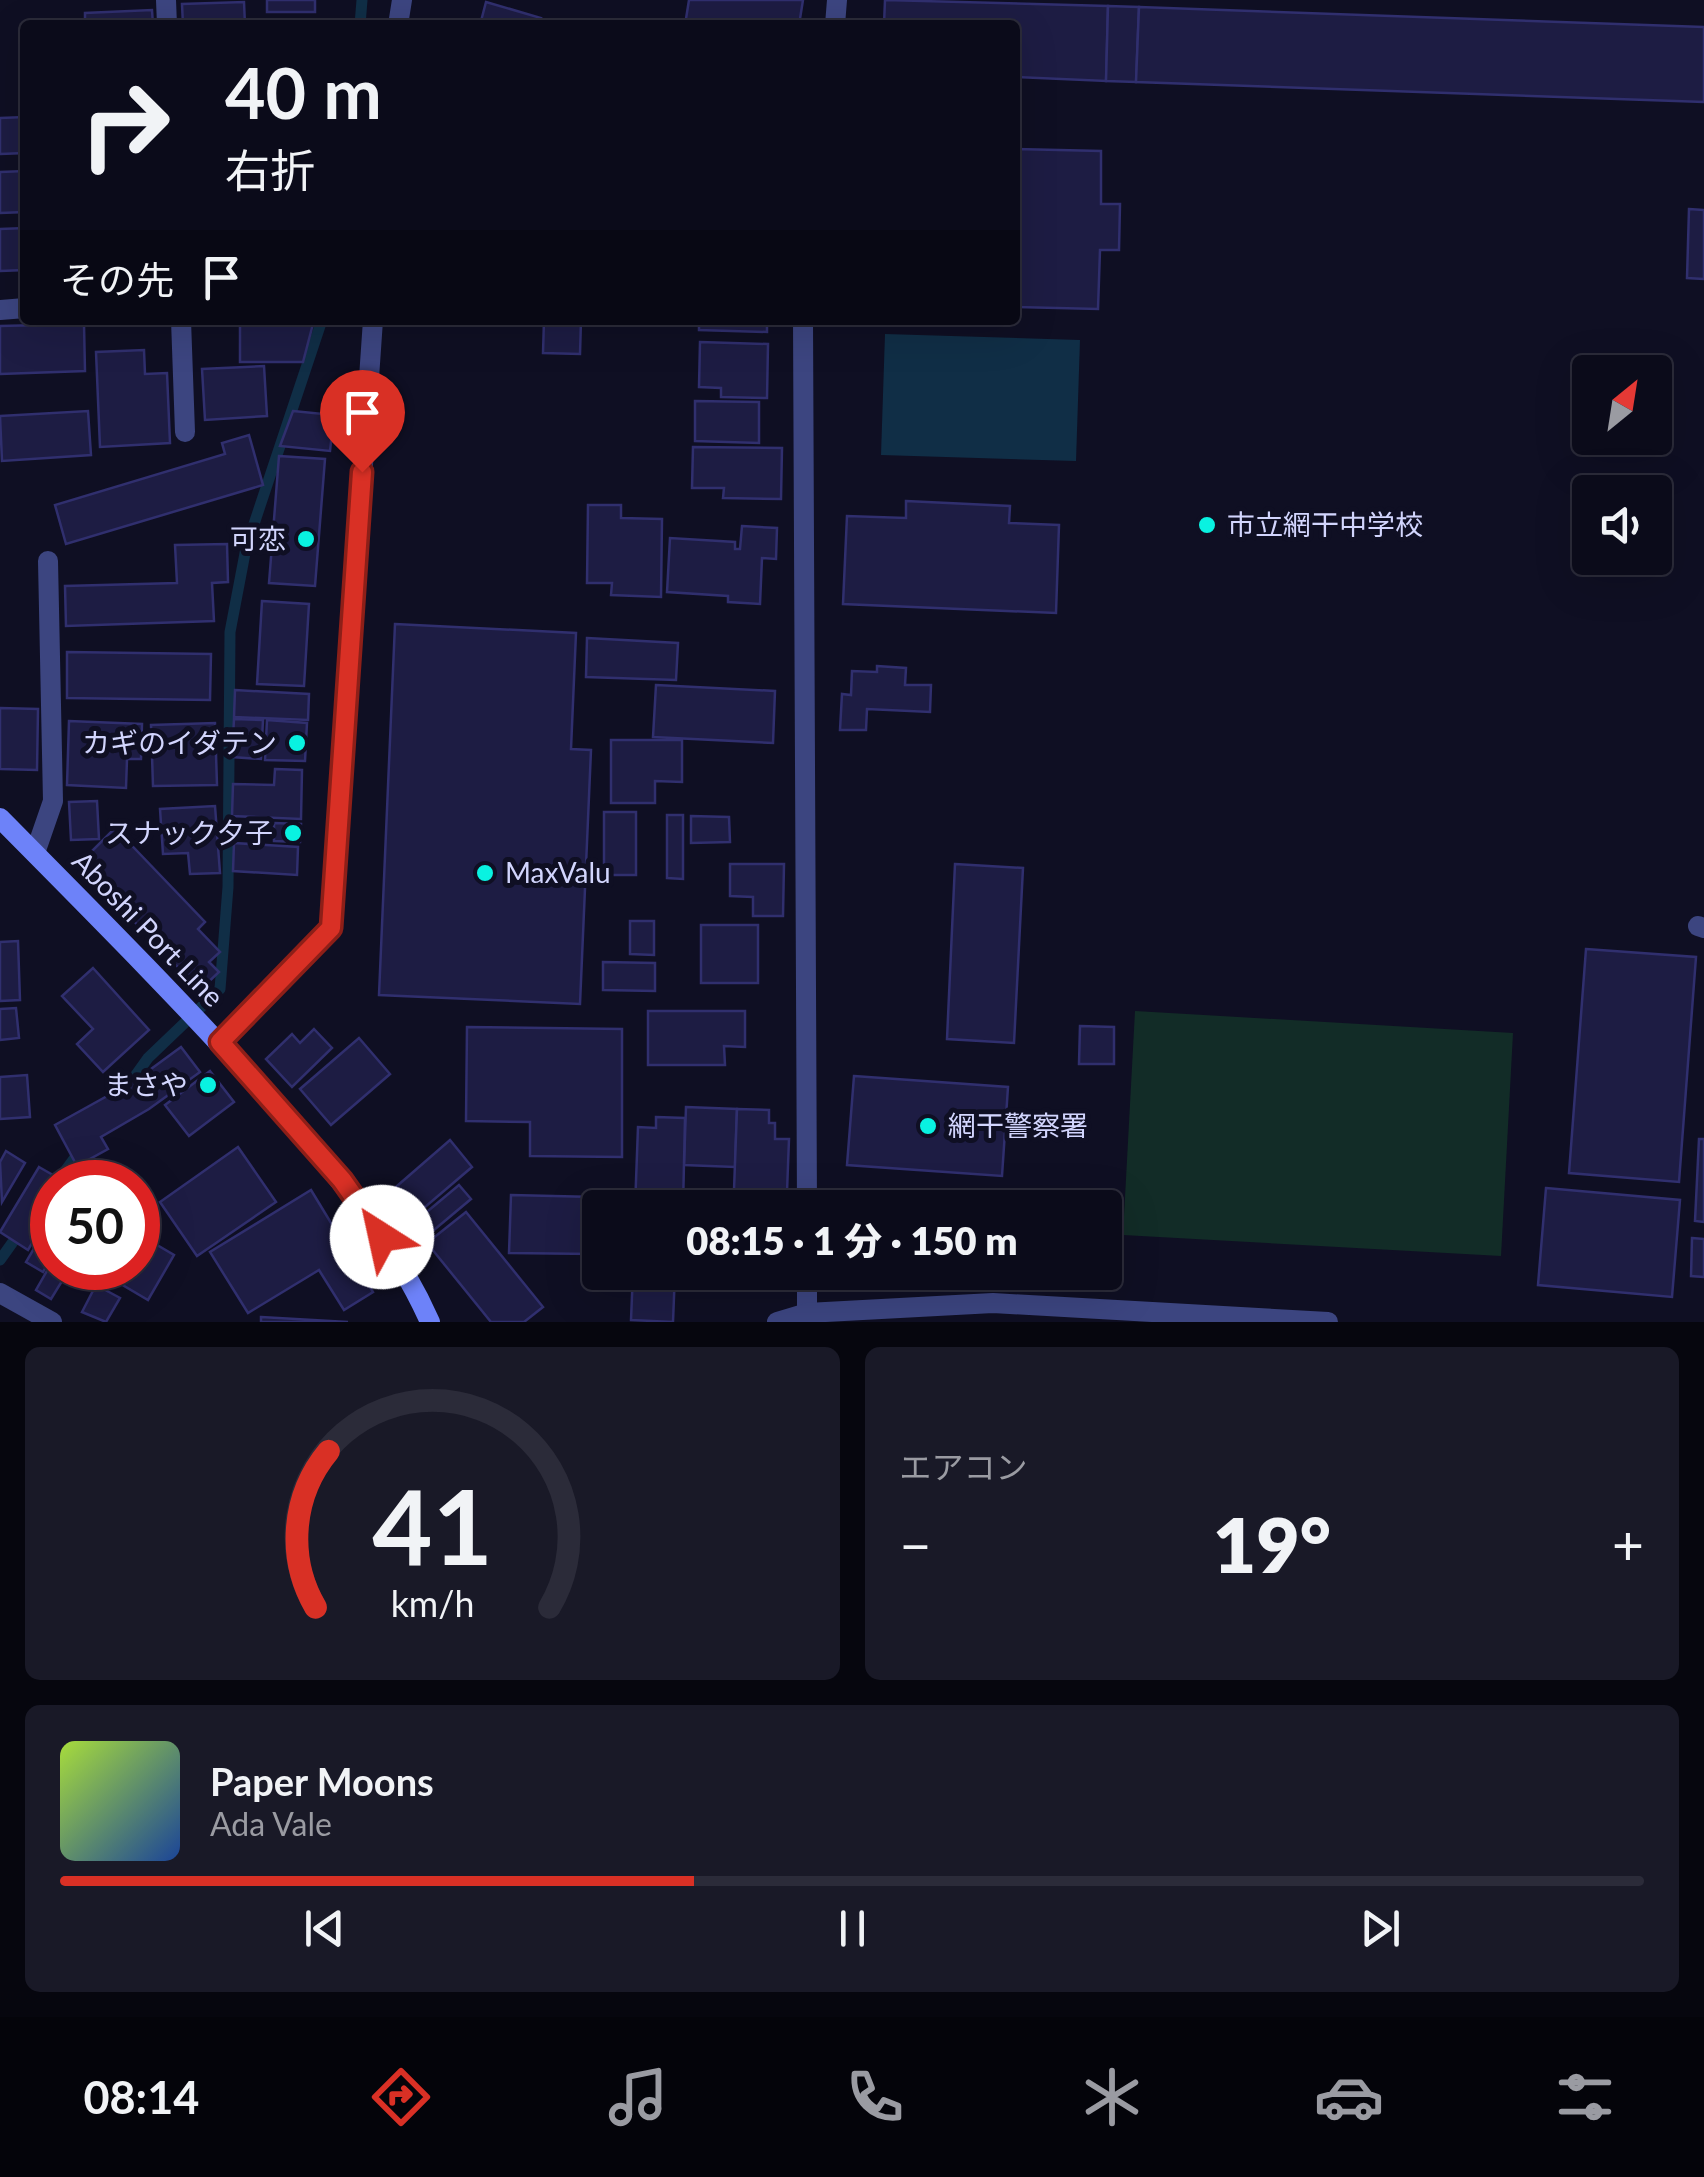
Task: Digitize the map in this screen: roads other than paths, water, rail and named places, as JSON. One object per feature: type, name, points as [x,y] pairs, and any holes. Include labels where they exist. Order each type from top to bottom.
[{"type":"main road","name":"Aboshi Port Line","points":[[0,818],[220,1042],[342,1180],[402,1265],[430,1322]]},
{"type":"street","points":[[181,325],[185,432]]},
{"type":"street","points":[[220,1042],[331,928],[373,325]]},
{"type":"street","points":[[803,325],[806,1190]]},
{"type":"street","points":[[35,854],[53,801],[48,561]]},
{"type":"street","points":[[807,1290],[807,1313]]},
{"type":"street","points":[[0,1293],[52,1322]]},
{"type":"street","points":[[777,1322],[807,1313],[994,1312],[1328,1322]]},
{"type":"water","points":[[885,334],[1080,340],[1076,461],[881,455]]},
{"type":"waterway","points":[[360,20],[362,0]]},
{"type":"waterway","points":[[123,1093],[148,1058],[220,989],[228,887],[230,632],[246,548],[320,325]]},
{"type":"waterway","points":[[73,1160],[82,1148]]},
{"type":"waterway","points":[[0,1260],[20,1232]]},
{"type":"place","name":"市立網干中学校","points":[[1207,525]]},
{"type":"place","name":"可恋","points":[[306,539]]},
{"type":"place","name":"カギのイダテン","points":[[297,743]]},
{"type":"place","name":"スナック夕子","points":[[293,833]]},
{"type":"place","name":"MaxValu","points":[[485,873]]},
{"type":"place","name":"まさや","points":[[208,1085]]},
{"type":"place","name":"網干警察署","points":[[928,1126]]}]
